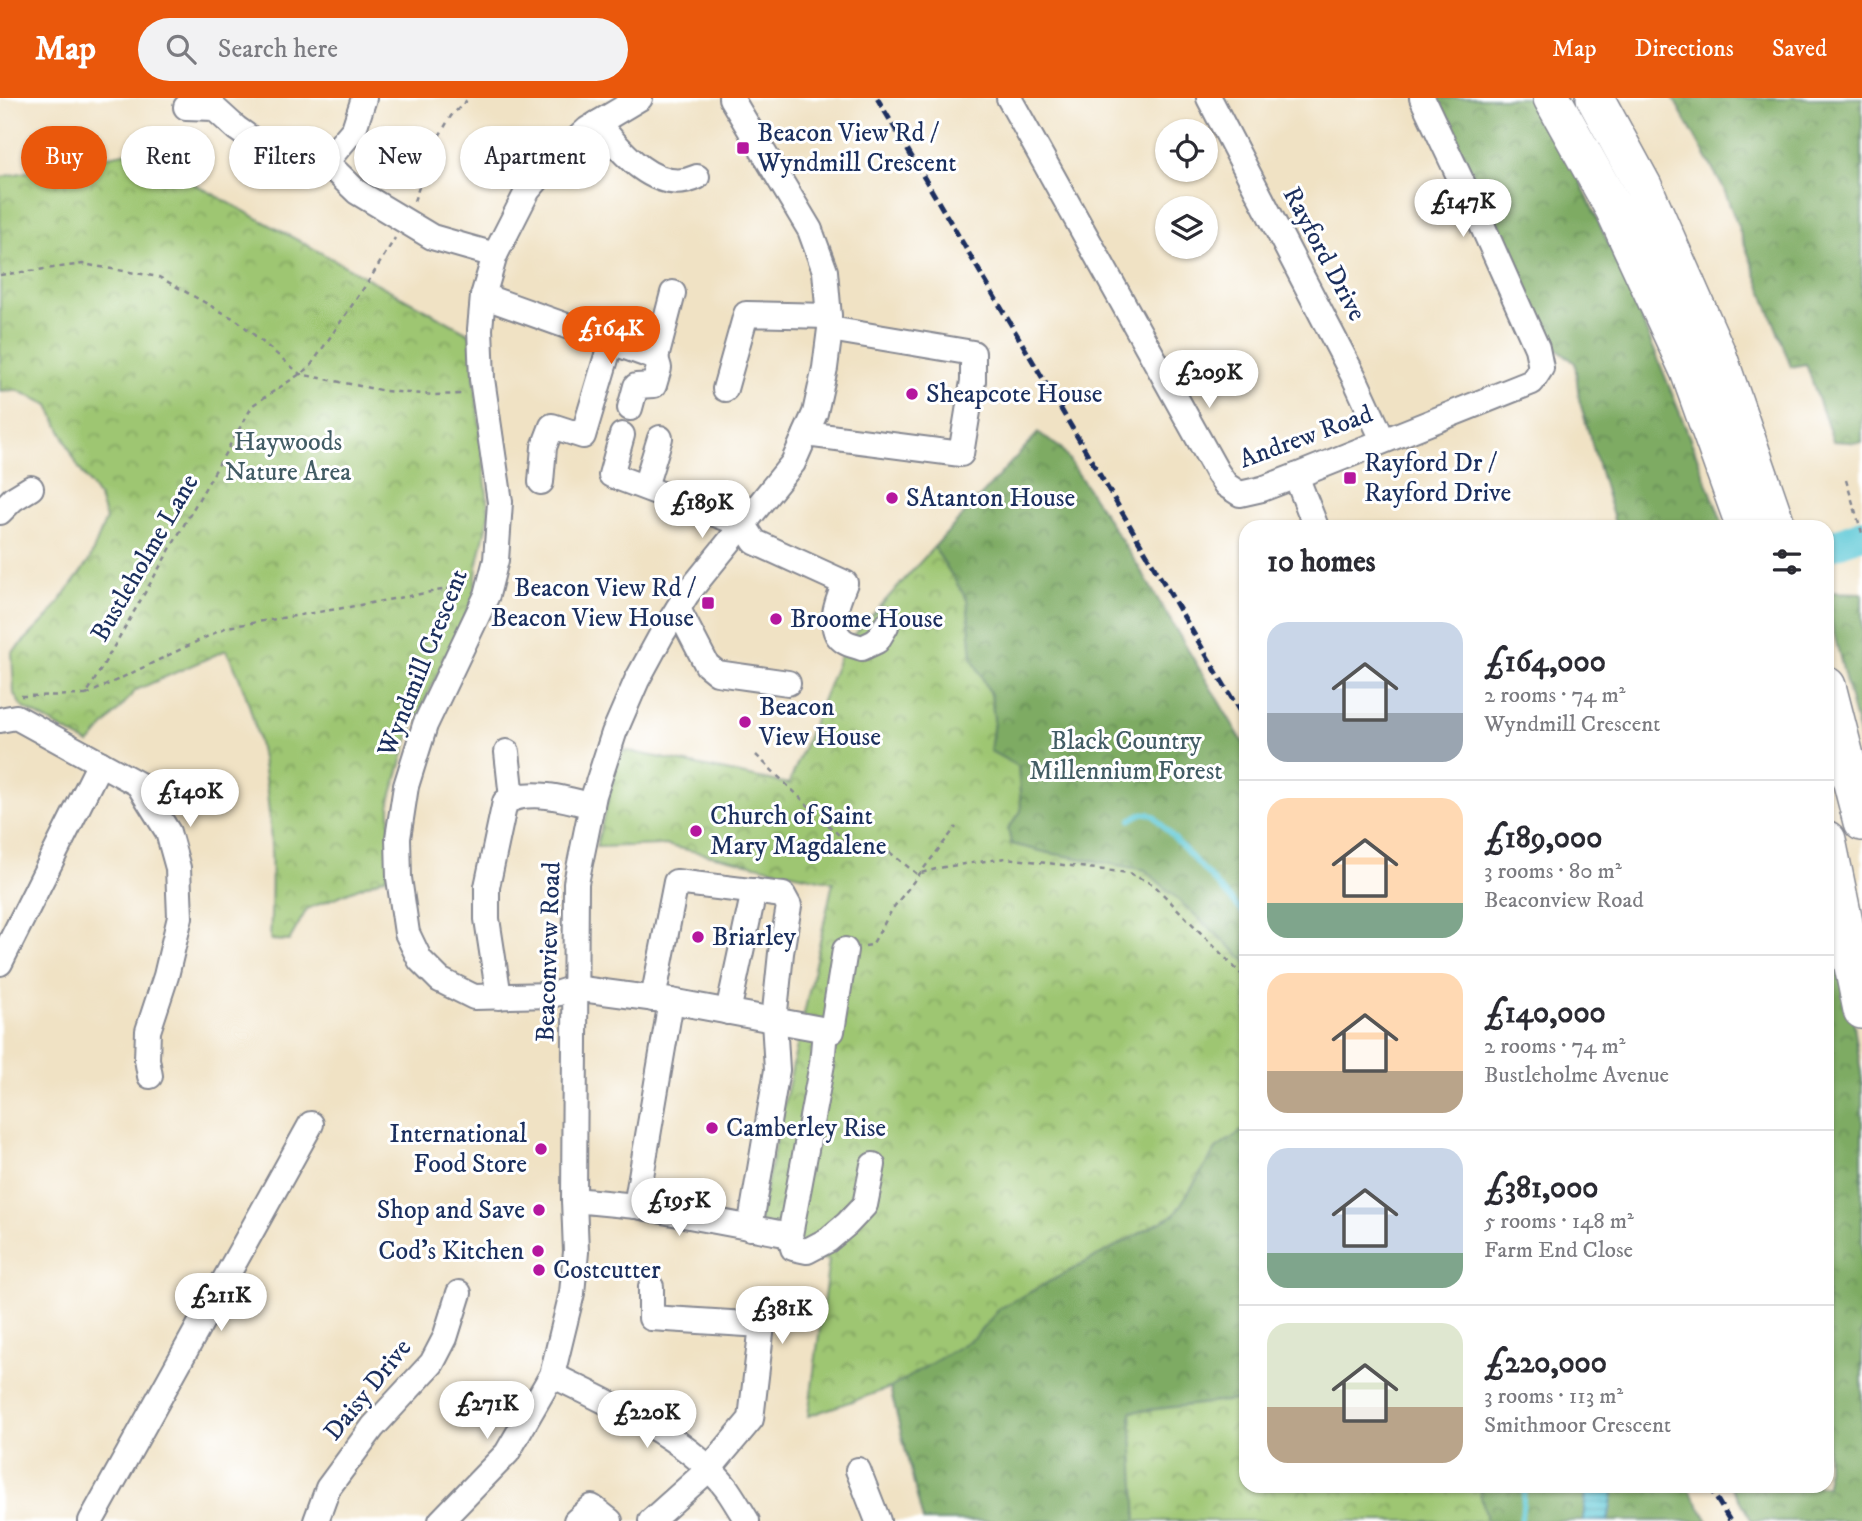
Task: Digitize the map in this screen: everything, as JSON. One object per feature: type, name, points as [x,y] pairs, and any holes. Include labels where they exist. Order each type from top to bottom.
[{"type":"highway","points":[[1552,98],[1614,209],[1689,371],[1742,520]]},
{"type":"highway","points":[[1595,98],[1643,186],[1718,356],[1775,520]]},
{"type":"highway","points":[[1834,714],[1862,821]]},
{"type":"highway","points":[[1834,874],[1862,1010]]},
{"type":"street","points":[[340,146],[354,129],[364,98]]},
{"type":"street","name":"Wyndmill Crescent","points":[[639,98],[588,129],[555,159],[528,190],[495,255],[483,296],[480,330],[485,393],[500,502],[496,560],[487,595],[425,725],[406,786],[398,838],[407,933],[420,960],[440,980],[474,996],[552,995],[574,988],[662,1000],[825,1030]]},
{"type":"street","name":"Beaconview Road","points":[[441,1521],[507,1453],[552,1375],[572,1293],[576,1252],[576,883],[592,806],[614,733],[638,680],[687,594],[793,463],[818,402],[825,368],[829,323],[825,271],[810,230],[731,98]]},
{"type":"street","name":"Andrew Road","points":[[1010,98],[1226,485],[1240,494],[1296,476],[1532,382],[1541,368],[1531,336],[1422,98]]},
{"type":"street","name":"Rayford Drive","points":[[1209,98],[1384,440]]},
{"type":"street","points":[[186,107],[214,108],[234,126]]},
{"type":"street","points":[[598,123],[618,148],[642,169],[661,179],[685,183],[697,177]]},
{"type":"street","points":[[340,175],[358,192],[432,237],[495,255]]},
{"type":"street","points":[[630,408],[636,386],[654,385],[659,368],[656,358],[673,293]]},
{"type":"street","points":[[483,296],[656,358]]},
{"type":"street","points":[[725,389],[746,314],[829,323],[973,353],[973,381],[961,454],[806,434]]},
{"type":"street","points":[[541,482],[544,447],[552,426],[583,436],[611,342]]},
{"type":"street","points":[[622,435],[611,475],[744,525],[755,542],[845,583],[835,614],[835,631],[844,642],[862,648],[877,641],[886,626]]},
{"type":"street","points":[[645,487],[660,438]]},
{"type":"street","points":[[1296,476],[1313,520]]},
{"type":"street","points":[[678,609],[708,664],[717,673],[788,683]]},
{"type":"street","points":[[0,720],[16,717],[138,783],[168,832],[178,868],[180,917],[166,976],[148,1031],[147,1059],[150,1076]]},
{"type":"street","points":[[508,752],[512,798]]},
{"type":"street","points":[[10,955],[100,763]]},
{"type":"street","points":[[499,996],[487,919],[487,887],[505,802],[512,798],[562,798],[592,806]]},
{"type":"street","points":[[636,1206],[676,882],[783,895],[789,906],[780,953],[774,1021],[777,1070],[750,1228]]},
{"type":"street","points":[[728,1012],[754,891]]},
{"type":"street","points":[[845,950],[832,1031],[825,1030],[822,1064],[790,1235],[793,1248],[807,1251],[828,1240],[865,1205],[873,1165]]},
{"type":"street","points":[[91,1521],[311,1124]]},
{"type":"street","points":[[574,1200],[636,1206],[790,1235]]},
{"type":"street","points":[[651,1287],[651,1318],[762,1325],[751,1419],[709,1469],[651,1521]]},
{"type":"street","name":"Daisy Drive","points":[[316,1521],[328,1488],[373,1427],[432,1363],[445,1338],[459,1293]]},
{"type":"street","points":[[552,1375],[665,1434],[709,1469],[726,1488],[747,1521]]},
{"type":"street","points":[[858,1470],[878,1521]]},
{"type":"street","points":[[576,1521],[592,1507],[610,1521]]},
{"type":"path","name":"Bustleholme Lane","points":[[86,695],[253,405],[309,368],[317,357],[370,279],[405,221],[417,196],[435,143],[451,116],[470,98]]},
{"type":"path","points":[[0,275],[83,264],[159,277],[238,321],[300,374],[385,391],[435,395],[485,393]]},
{"type":"path","points":[[1846,480],[1862,533]]},
{"type":"path","points":[[12,696],[86,695],[227,627],[437,592],[491,579]]},
{"type":"path","points":[[757,755],[846,842],[888,851],[917,874]]},
{"type":"path","points":[[845,950],[872,945],[917,874],[956,827]]},
{"type":"path","points":[[917,874],[944,867],[1006,858],[1129,873],[1154,885],[1239,972]]},
{"type":"green space","points":[[1434,98],[1539,98],[1638,310],[1721,520],[1614,520],[1579,399],[1575,363],[1548,341],[1500,227]]},
{"type":"green space","points":[[1673,98],[1862,98],[1862,443],[1833,441],[1806,364],[1791,367],[1723,187]]},
{"type":"green space","name":"Haywoods Nature Area","points":[[121,154],[121,189],[204,189],[470,334],[489,514],[477,567],[474,597],[411,730],[390,801],[390,864],[386,877],[307,909],[289,941],[270,940],[272,867],[267,791],[253,717],[226,650],[136,690],[89,744],[22,707],[14,694],[12,653],[48,617],[89,561],[106,519],[99,498],[77,465],[49,405],[17,390],[0,391],[0,177],[21,173],[21,189],[107,189],[107,156]]},
{"type":"green space","name":"Black Country Millennium Forest","points":[[1038,433],[1062,449],[1138,566],[1239,735],[1239,955],[1145,870],[1011,844],[1008,829],[1021,811],[1018,767],[990,751],[994,720],[991,695],[972,658],[967,600],[934,547]]},
{"type":"green space","points":[[934,547],[967,600],[972,658],[991,695],[994,720],[990,751],[1018,766],[1021,811],[1008,829],[1011,844],[1145,870],[1239,955],[1239,1133],[1216,1149],[1174,1215],[1000,1308],[975,1337],[890,1388],[808,1416],[829,1260],[753,1246],[833,882],[665,845],[596,847],[623,750],[789,784],[844,646]]},
{"type":"green space","points":[[1834,592],[1862,593],[1862,747],[1834,633]]},
{"type":"green space","points":[[1834,914],[1845,962],[1862,1079],[1862,1521],[1752,1521],[1735,1493],[1834,1493]]},
{"type":"green space","points":[[1239,1133],[1239,1400],[1131,1412],[1137,1521],[923,1521],[890,1388],[975,1337],[1000,1308],[1174,1215],[1216,1149]]},
{"type":"green space","points":[[1239,1400],[1239,1493],[1480,1493],[1485,1521],[1137,1521],[1131,1412]]},
{"type":"green space","points":[[1480,1493],[1586,1493],[1583,1521],[1485,1521]]},
{"type":"green space","points":[[1613,1493],[1691,1493],[1708,1521],[1608,1521]]},
{"type":"water","points":[[1586,1493],[1613,1493],[1608,1521],[1583,1521]]},
{"type":"waterway","points":[[1834,544],[1862,534]]},
{"type":"waterway","points":[[1131,820],[1145,813],[1154,816],[1239,908]]},
{"type":"waterway","points":[[1521,1521],[1524,1493]]},
{"type":"railway","points":[[877,98],[1239,710]]},
{"type":"railway","points":[[1713,1493],[1730,1521]]},
{"type":"place","name":"Beacon View Rd / Wyndmill Crescent","points":[[743,148]]},
{"type":"place","name":"Sheapcote House","points":[[912,394]]},
{"type":"place","name":"Rayford Dr / Rayford Drive","points":[[1350,478]]},
{"type":"place","name":"SAtanton House","points":[[892,498]]},
{"type":"place","name":"Beacon View Rd / Beacon View House","points":[[708,603]]},
{"type":"place","name":"Broome House","points":[[776,619]]},
{"type":"place","name":"Beacon View House","points":[[745,722]]},
{"type":"place","name":"Church of Saint Mary Magdalene","points":[[696,831]]},
{"type":"place","name":"Briarley","points":[[698,937]]},
{"type":"place","name":"Camberley Rise","points":[[712,1128]]},
{"type":"place","name":"International Food Store","points":[[541,1149]]},
{"type":"place","name":"Shop and Save","points":[[539,1210]]},
{"type":"place","name":"Cod's Kitchen","points":[[538,1251]]},
{"type":"place","name":"Costcutter","points":[[539,1270]]}]
